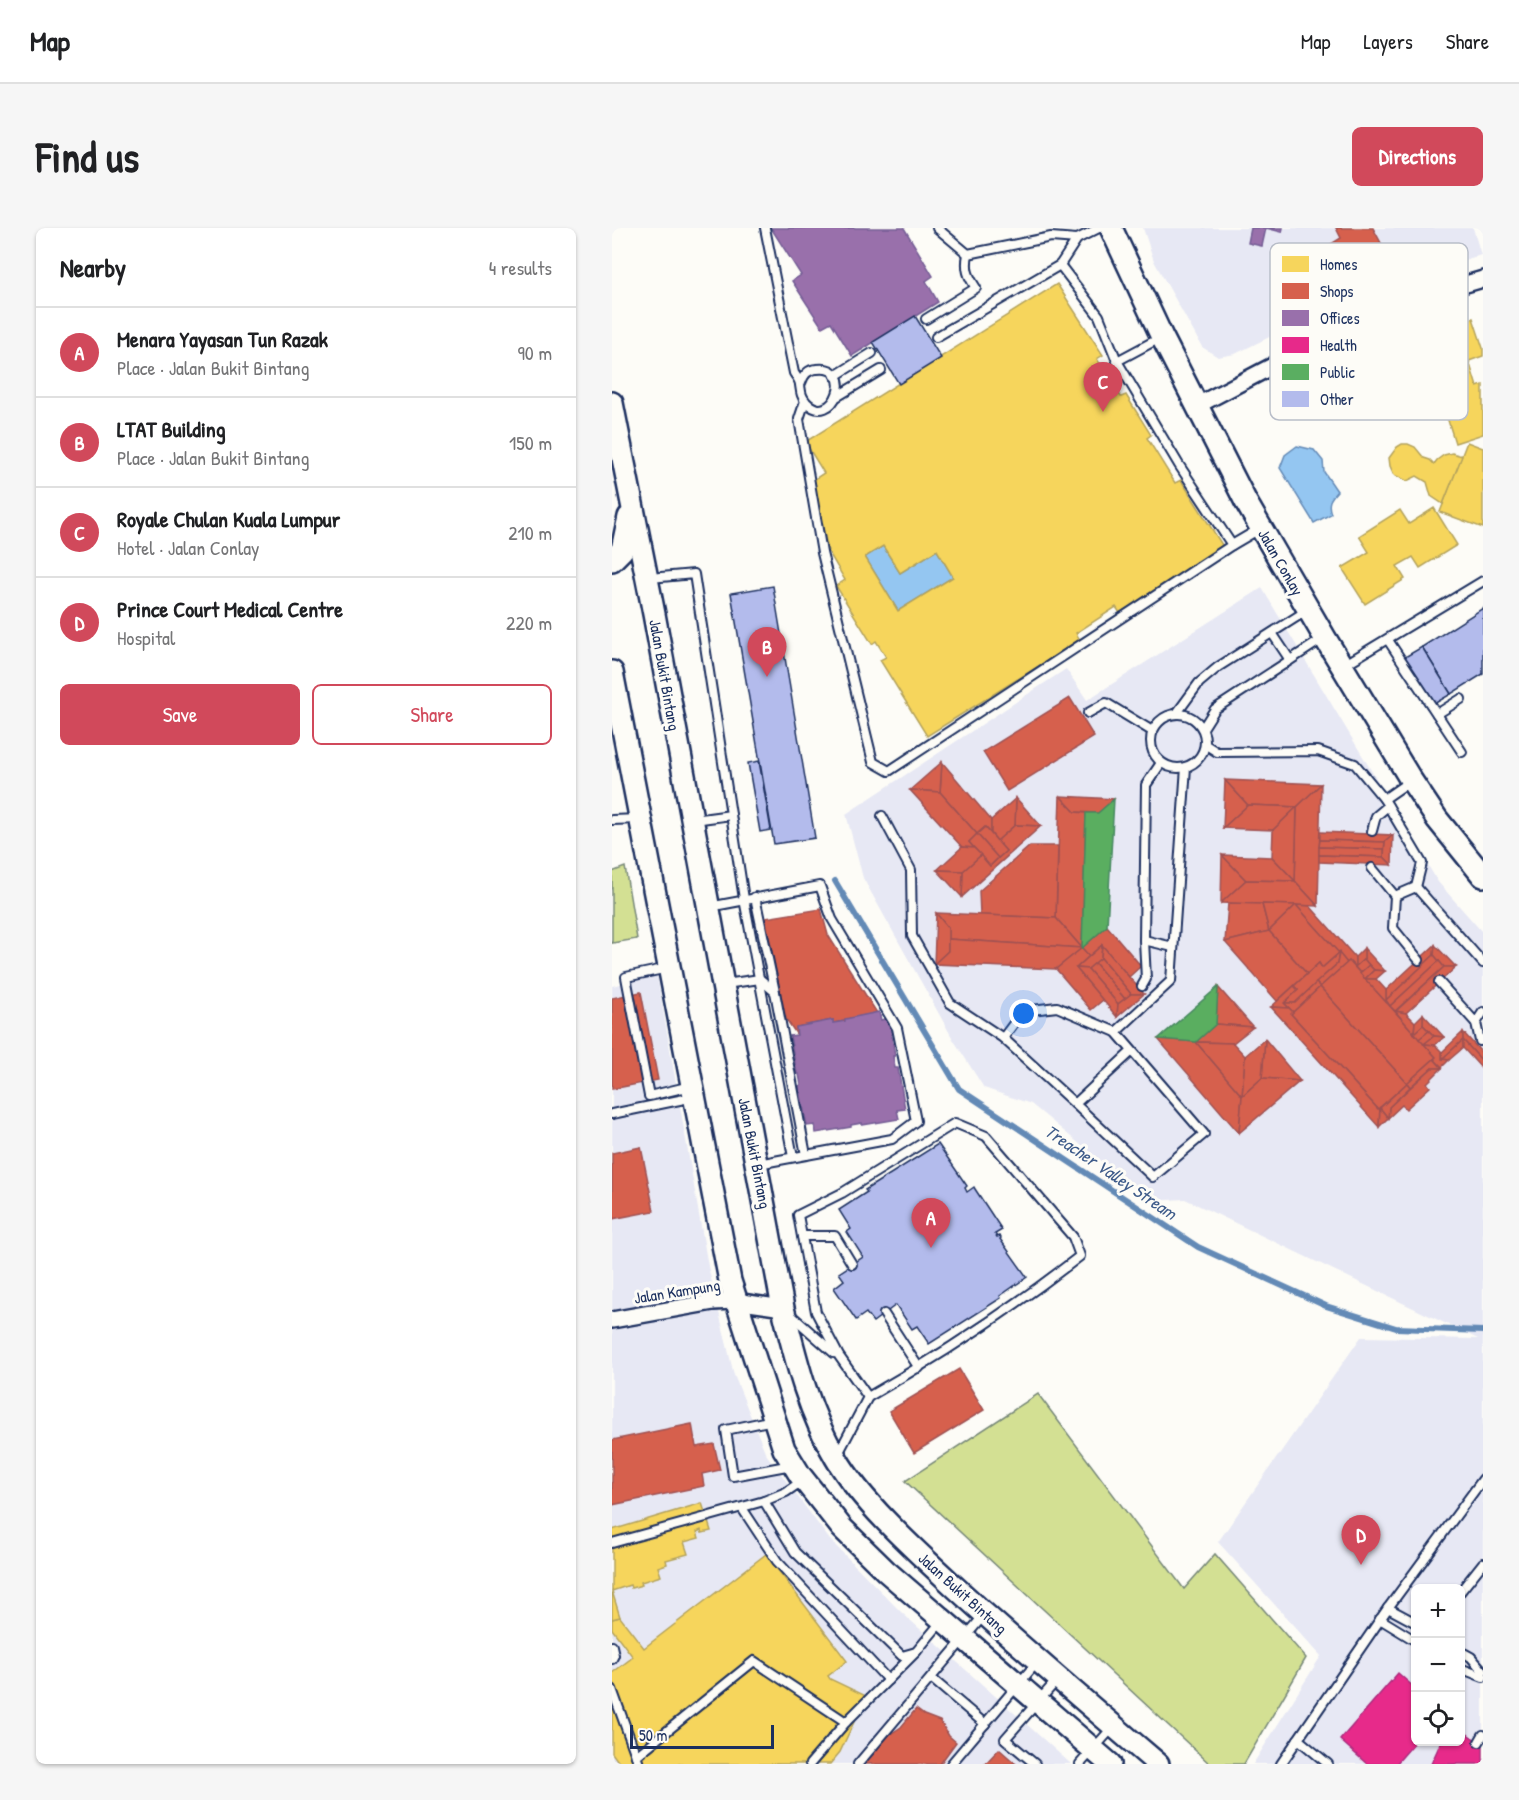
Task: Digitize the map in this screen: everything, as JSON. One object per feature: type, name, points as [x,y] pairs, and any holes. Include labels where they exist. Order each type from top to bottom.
[{"type":"main road","name":"Jalan Conlay","points":[[1112,228],[1162,337],[1261,528],[1411,780],[1437,819],[1483,876]]},
{"type":"main road","name":"Jalan Bukit Bintang","points":[[612,403],[645,579],[654,614],[783,1308],[799,1372],[811,1406],[836,1458],[860,1492],[924,1559],[1158,1764]]},
{"type":"main road","points":[[612,560],[622,550],[631,505]]},
{"type":"main road","name":"Jalan Bukit Bintang","points":[[612,672],[735,1301],[784,1449],[842,1528],[886,1571],[1039,1702],[1094,1759]]},
{"type":"street","points":[[1468,283],[1483,279]]},
{"type":"street","points":[[1198,405],[1270,367]]},
{"type":"street","name":"Jalan Kampung","points":[[612,1320],[703,1303],[735,1301],[783,1308]]},
{"type":"lane","points":[[765,228],[794,373],[801,383]]},
{"type":"lane","points":[[937,228],[968,254]]},
{"type":"lane","points":[[936,337],[1060,265],[1077,239],[1099,228]]},
{"type":"lane","points":[[968,254],[1051,237],[1077,239]]},
{"type":"lane","points":[[927,319],[976,288],[967,274],[968,254]]},
{"type":"lane","points":[[1060,265],[1099,316],[1117,361],[1179,465],[1232,544]]},
{"type":"lane","points":[[1117,361],[1162,337]]},
{"type":"lane","points":[[836,376],[872,353]]},
{"type":"lane","points":[[838,396],[839,382],[836,376],[824,369],[812,369],[802,378],[800,390],[805,401],[810,405],[823,407],[881,370]]},
{"type":"lane","points":[[805,401],[799,419],[822,553],[873,762],[890,771],[1232,544],[1261,528]]},
{"type":"lane","points":[[645,579],[694,574],[744,899],[793,1157]]},
{"type":"lane","points":[[1342,666],[1483,581]]},
{"type":"lane","points":[[1177,713],[1199,683],[1218,666],[1308,609]]},
{"type":"lane","points":[[1272,633],[1290,660]]},
{"type":"lane","points":[[1203,728],[1215,709],[1325,638]]},
{"type":"lane","points":[[1388,640],[1462,752]]},
{"type":"lane","points":[[1437,714],[1461,699]]},
{"type":"lane","points":[[1088,713],[1106,704],[1152,731]]},
{"type":"lane","points":[[1177,713],[1192,717],[1203,728],[1206,745],[1196,762],[1186,767],[1173,768],[1161,763],[1150,743],[1152,731],[1158,722],[1177,713]]},
{"type":"lane","points":[[1206,745],[1217,752],[1318,751],[1355,764],[1386,802],[1422,863],[1416,886],[1395,896]]},
{"type":"lane","points":[[1142,986],[1146,979],[1144,940],[1146,785],[1161,763]]},
{"type":"lane","points":[[1116,1032],[1171,981],[1186,767]]},
{"type":"lane","points":[[1372,831],[1376,816],[1386,802],[1411,780]]},
{"type":"lane","points":[[691,820],[731,814]]},
{"type":"lane","points":[[882,816],[911,870],[912,936],[950,1003],[1003,1038],[1153,1177],[1204,1134],[1116,1032],[1058,1007],[1023,1011],[1003,1038]]},
{"type":"lane","points":[[612,820],[641,819]]},
{"type":"lane","points":[[1372,868],[1395,896],[1393,928],[1419,960]]},
{"type":"lane","points":[[708,907],[820,886],[832,919],[897,1028],[916,1121],[892,1139],[757,1164]]},
{"type":"lane","points":[[1416,886],[1483,963]]},
{"type":"lane","points":[[755,897],[806,1155]]},
{"type":"lane","points":[[1144,940],[1173,947]]},
{"type":"lane","points":[[670,968],[626,977],[649,1096],[694,1092]]},
{"type":"lane","points":[[722,984],[760,979],[775,992]]},
{"type":"lane","points":[[1439,982],[1476,1023],[1480,1041]]},
{"type":"lane","points":[[1476,1023],[1483,1012]]},
{"type":"lane","points":[[1075,1104],[1132,1051]]},
{"type":"lane","points":[[612,1114],[694,1092]]},
{"type":"lane","points":[[836,1458],[868,1397],[919,1368],[1031,1294],[1080,1256],[1073,1237],[986,1136],[955,1123],[842,1193],[798,1215],[816,1312],[839,1356],[868,1397]]},
{"type":"lane","points":[[802,1236],[835,1236],[852,1264]]},
{"type":"lane","points":[[783,1308],[839,1356]]},
{"type":"lane","points":[[884,1314],[919,1368]]},
{"type":"lane","points":[[774,1420],[726,1430],[733,1476],[799,1472]]},
{"type":"lane","points":[[612,1543],[764,1501],[786,1492],[799,1472]]},
{"type":"lane","points":[[1281,1764],[1380,1619],[1483,1479]]},
{"type":"lane","points":[[764,1501],[795,1552],[902,1656],[916,1652]]},
{"type":"lane","points":[[742,1508],[777,1562],[888,1680]]},
{"type":"lane","points":[[1465,1587],[1483,1563]]},
{"type":"lane","points":[[1388,1608],[1411,1620]]},
{"type":"lane","points":[[858,1764],[985,1614]]},
{"type":"lane","points":[[810,1764],[846,1722],[916,1652],[943,1619]]},
{"type":"lane","points":[[1380,1619],[1411,1638]]},
{"type":"lane","points":[[612,1646],[614,1651],[612,1659]]},
{"type":"lane","points":[[1465,1653],[1483,1671]]},
{"type":"lane","points":[[951,1764],[1039,1660]]},
{"type":"lane","points":[[612,1689],[638,1760],[754,1661],[846,1722]]},
{"type":"lane","points":[[1465,1670],[1483,1677]]},
{"type":"lane","points":[[931,1678],[985,1724]]},
{"type":"lane","points":[[1035,1764],[1005,1738],[1059,1678]]},
{"type":"lane","points":[[1094,1759],[1114,1726]]},
{"type":"lane","points":[[1298,1739],[1328,1764]]},
{"type":"shaded area","points":[[1143,228],[1473,228],[1481,255],[1468,259],[1468,243],[1270,243],[1270,337],[1235,354],[1218,357],[1202,347],[1154,261]]},
{"type":"shaded area","points":[[1262,588],[1438,882],[1483,933],[1483,1764],[1253,1764],[1321,1656],[1218,1542],[1361,1337],[1478,1339],[1185,1199],[1149,1201],[1031,1104],[984,1088],[953,1039],[863,878],[846,814],[1066,669],[1087,700]]},
{"type":"shaded area","points":[[657,975],[708,1266],[734,1375],[766,1454],[830,1540],[901,1612],[1071,1764],[612,1764],[612,986]]},
{"type":"green space","points":[[625,867],[637,939],[612,943],[612,872]]},
{"type":"green space","points":[[1038,1394],[1184,1589],[1215,1554],[1306,1658],[1244,1764],[1210,1764],[905,1481]]},
{"type":"water","points":[[1297,446],[1314,450],[1323,461],[1324,472],[1337,491],[1330,501],[1331,514],[1314,523],[1280,468],[1285,455]]},
{"type":"water","points":[[883,546],[900,573],[937,550],[953,577],[898,611],[865,557]]},
{"type":"building: Homes","points":[[1057,284],[1103,355],[1097,359],[1121,397],[1126,395],[1151,435],[1147,438],[1175,483],[1181,480],[1224,548],[1120,613],[1116,607],[1076,633],[1080,640],[927,736],[880,660],[886,657],[876,641],[872,644],[836,586],[845,580],[828,551],[813,480],[824,473],[805,442]],"holes":[[[883,546],[900,573],[937,550],[953,577],[898,611],[865,557]]]},
{"type":"building: Homes","points":[[1473,318],[1483,348],[1483,356],[1469,361],[1477,387],[1483,385],[1483,434],[1455,443],[1448,420],[1468,420],[1468,320]]},
{"type":"building: Homes","points":[[1467,442],[1483,448],[1483,528],[1440,512]]},
{"type":"building: Homes","points":[[1402,444],[1415,447],[1424,458],[1434,464],[1444,455],[1452,453],[1462,456],[1443,504],[1431,496],[1427,482],[1417,476],[1407,481],[1394,475],[1389,458]]},
{"type":"building: Homes","points":[[1434,508],[1457,545],[1420,568],[1413,557],[1397,566],[1405,579],[1365,604],[1342,568],[1369,552],[1359,536],[1400,510],[1409,524]]},
{"type":"building: Homes","points":[[702,1503],[711,1531],[702,1533],[701,1530],[697,1532],[699,1538],[684,1542],[688,1554],[666,1560],[667,1564],[658,1567],[661,1576],[641,1582],[642,1585],[631,1588],[630,1585],[612,1591],[612,1530]]},
{"type":"building: Homes","points":[[766,1554],[847,1661],[828,1676],[830,1679],[866,1696],[840,1752],[830,1764],[620,1764],[612,1753],[612,1673],[633,1657],[612,1629],[612,1619],[620,1617],[644,1648]]},
{"type":"building: Homes","points":[[612,1591],[620,1617],[612,1619]]},
{"type":"building: Shops","points":[[1336,228],[1373,228],[1381,243],[1333,243],[1341,238]]},
{"type":"building: Shops","points":[[1070,698],[1094,737],[1007,791],[983,752]]},
{"type":"building: Shops","points":[[942,762],[991,820],[991,833],[985,827],[977,834],[940,792]]},
{"type":"building: Shops","points":[[942,762],[940,792],[910,790]]},
{"type":"building: Shops","points":[[1225,780],[1248,805],[1223,828]]},
{"type":"building: Shops","points":[[1225,780],[1321,784],[1297,807],[1248,805]]},
{"type":"building: Shops","points":[[1321,784],[1318,906],[1295,881],[1297,807]]},
{"type":"building: Shops","points":[[910,790],[940,792],[977,834],[969,842],[974,848],[962,847]]},
{"type":"building: Shops","points":[[1060,796],[1114,799],[1098,813],[1075,812]]},
{"type":"building: Shops","points":[[1060,796],[1075,812],[1086,813],[1082,948],[1056,918]]},
{"type":"building: Shops","points":[[1016,798],[1041,826],[1015,825]]},
{"type":"building: Shops","points":[[1016,798],[1015,825],[997,841],[991,833],[991,820]]},
{"type":"building: Shops","points":[[1248,805],[1297,807],[1273,830],[1223,828]]},
{"type":"building: Shops","points":[[1297,807],[1295,881],[1272,857],[1273,830]]},
{"type":"building: Shops","points":[[1015,825],[1041,826],[962,897],[963,871],[981,855],[990,866],[1006,851],[997,841]]},
{"type":"building: Shops","points":[[985,827],[1006,851],[998,858],[977,834]]},
{"type":"building: Shops","points":[[1320,832],[1393,835],[1385,842],[1320,840]]},
{"type":"building: Shops","points":[[977,834],[998,858],[990,866],[969,842]]},
{"type":"building: Shops","points":[[1393,835],[1392,865],[1384,857],[1385,842]]},
{"type":"building: Shops","points":[[1320,840],[1385,842],[1384,849],[1319,847]]},
{"type":"building: Shops","points":[[1030,846],[1058,846],[1056,918],[980,915],[979,891]]},
{"type":"building: Shops","points":[[962,847],[974,848],[981,855],[963,871],[937,870]]},
{"type":"building: Shops","points":[[1319,847],[1384,849],[1384,857],[1319,855]]},
{"type":"building: Shops","points":[[1222,855],[1246,880],[1221,903]]},
{"type":"building: Shops","points":[[1222,855],[1272,857],[1295,881],[1246,880]]},
{"type":"building: Shops","points":[[1319,855],[1384,857],[1392,865],[1319,862]]},
{"type":"building: Shops","points":[[937,870],[963,871],[962,897]]},
{"type":"building: Shops","points":[[1246,880],[1295,881],[1318,906],[1221,903]]},
{"type":"building: Shops","points":[[1228,903],[1262,904],[1269,931],[1225,942]]},
{"type":"building: Shops","points":[[1262,904],[1296,905],[1269,931]]},
{"type":"building: Shops","points":[[1296,905],[1310,906],[1355,957],[1355,967],[1349,961],[1347,963]]},
{"type":"building: Shops","points":[[1296,905],[1339,953],[1322,968],[1319,963],[1307,974],[1269,931]]},
{"type":"building: Shops","points":[[821,909],[828,935],[877,1013],[845,1019],[845,1021],[833,1023],[833,1020],[796,1027],[797,1035],[786,1019],[765,918]]},
{"type":"building: Shops","points":[[936,913],[1056,918],[1082,948],[948,939],[948,928]]},
{"type":"building: Shops","points":[[936,913],[948,928],[948,951],[934,964]]},
{"type":"building: Shops","points":[[1107,926],[1141,966],[1129,977],[1102,945],[1089,956],[1082,948]]},
{"type":"building: Shops","points":[[1269,931],[1307,974],[1277,1001],[1225,942]]},
{"type":"building: Shops","points":[[948,939],[1082,948],[1056,969],[934,964],[948,951]]},
{"type":"building: Shops","points":[[1102,945],[1101,958],[1088,969],[1076,968]]},
{"type":"building: Shops","points":[[1102,945],[1144,994],[1131,994],[1101,958]]},
{"type":"building: Shops","points":[[1435,945],[1434,955],[1386,1000],[1386,990]]},
{"type":"building: Shops","points":[[1435,945],[1456,967],[1444,967],[1434,955]]},
{"type":"building: Shops","points":[[1082,948],[1089,956],[1076,968],[1103,1000],[1091,1010],[1056,969]]},
{"type":"building: Shops","points":[[1364,948],[1385,971],[1374,970],[1369,965],[1364,959]]},
{"type":"building: Shops","points":[[1364,948],[1364,959],[1355,967],[1355,957]]},
{"type":"building: Shops","points":[[1339,953],[1337,964],[1295,1003],[1284,1003],[1298,990],[1294,986],[1319,963],[1322,968]]},
{"type":"building: Shops","points":[[1339,953],[1347,963],[1320,987],[1316,983],[1337,964]]},
{"type":"building: Shops","points":[[1434,955],[1439,961],[1390,1006],[1386,1000]]},
{"type":"building: Shops","points":[[1101,958],[1131,994],[1125,999],[1095,963]]},
{"type":"building: Shops","points":[[1364,959],[1369,965],[1360,973],[1355,967]]},
{"type":"building: Shops","points":[[1349,961],[1436,1057],[1407,1083],[1320,987]]},
{"type":"building: Shops","points":[[1439,961],[1444,967],[1395,1011],[1390,1006]]},
{"type":"building: Shops","points":[[1095,963],[1125,999],[1118,1004],[1088,969]]},
{"type":"building: Shops","points":[[1369,965],[1374,970],[1365,979],[1360,973]]},
{"type":"building: Shops","points":[[1444,967],[1456,967],[1406,1013],[1396,1011]]},
{"type":"building: Shops","points":[[1076,968],[1088,969],[1118,1004],[1117,1017]]},
{"type":"building: Shops","points":[[1374,970],[1385,971],[1376,979],[1365,979]]},
{"type":"building: Shops","points":[[1365,979],[1376,979],[1386,990],[1386,1002]]},
{"type":"building: Shops","points":[[1316,983],[1320,987],[1293,1012],[1284,1003],[1295,1003]]},
{"type":"building: Shops","points":[[1294,986],[1298,990],[1284,1003],[1289,1008],[1271,1007]]},
{"type":"building: Shops","points":[[1218,987],[1253,1027],[1216,1024]]},
{"type":"building: Shops","points":[[1320,987],[1407,1083],[1378,1109],[1291,1014]]},
{"type":"building: Shops","points":[[641,992],[658,1080],[612,1089],[612,998]]},
{"type":"building: Shops","points":[[1131,994],[1144,994],[1117,1017],[1118,1004]]},
{"type":"building: Shops","points":[[1271,1007],[1289,1008],[1293,1012],[1291,1014],[1378,1109],[1380,1108],[1379,1127]]},
{"type":"building: Shops","points":[[1395,1011],[1406,1013],[1415,1022],[1414,1033]]},
{"type":"building: Shops","points":[[1423,1014],[1444,1037],[1434,1036],[1423,1025]]},
{"type":"building: Shops","points":[[1423,1014],[1423,1025],[1414,1033],[1415,1022]]},
{"type":"building: Shops","points":[[1216,1024],[1253,1027],[1233,1043],[1196,1042]]},
{"type":"building: Shops","points":[[1423,1025],[1429,1031],[1419,1039],[1414,1033]]},
{"type":"building: Shops","points":[[1429,1031],[1434,1036],[1424,1044],[1419,1039]]},
{"type":"building: Shops","points":[[1463,1032],[1463,1040],[1442,1059],[1442,1052]]},
{"type":"building: Shops","points":[[1463,1032],[1483,1054],[1483,1062],[1463,1040]]},
{"type":"building: Shops","points":[[1434,1036],[1444,1037],[1435,1045],[1424,1044]]},
{"type":"building: Shops","points":[[1158,1039],[1196,1042],[1242,1096],[1239,1133]]},
{"type":"building: Shops","points":[[1265,1039],[1300,1081],[1262,1078]]},
{"type":"building: Shops","points":[[1265,1039],[1262,1078],[1242,1096],[1245,1056]]},
{"type":"building: Shops","points":[[1463,1040],[1463,1048],[1449,1060],[1442,1059]]},
{"type":"building: Shops","points":[[1463,1040],[1483,1062],[1483,1070],[1463,1048]]},
{"type":"building: Shops","points":[[1196,1042],[1233,1043],[1245,1056],[1242,1096]]},
{"type":"building: Shops","points":[[1424,1044],[1435,1045],[1442,1052],[1442,1059],[1449,1060],[1442,1067]]},
{"type":"building: Shops","points":[[1434,1059],[1442,1068],[1432,1068],[1410,1087],[1407,1083]]},
{"type":"building: Shops","points":[[1432,1068],[1442,1068],[1427,1083],[1430,1087],[1406,1109],[1402,1105],[1388,1118],[1389,1107]]},
{"type":"building: Shops","points":[[1262,1078],[1300,1081],[1239,1133],[1242,1096]]},
{"type":"building: Shops","points":[[1407,1083],[1410,1087],[1389,1107],[1388,1118],[1380,1108]]},
{"type":"building: Shops","points":[[1380,1108],[1388,1118],[1379,1127]]},
{"type":"building: Shops","points":[[641,1147],[654,1211],[612,1219],[612,1153]]},
{"type":"building: Shops","points":[[959,1369],[984,1410],[914,1453],[889,1411]]},
{"type":"building: Shops","points":[[692,1424],[696,1447],[714,1444],[720,1470],[702,1474],[704,1486],[612,1505],[612,1440]]},
{"type":"building: Shops","points":[[916,1709],[940,1721],[949,1736],[956,1742],[940,1764],[864,1764],[880,1741],[901,1727]]},
{"type":"building: Shops","points":[[999,1749],[1016,1764],[985,1764]]},
{"type":"building: Offices","points":[[771,228],[904,228],[933,276],[926,281],[938,302],[852,356],[831,322],[822,327],[792,281],[801,275]]},
{"type":"building: Offices","points":[[1251,228],[1266,228],[1262,246],[1248,243]]},
{"type":"building: Offices","points":[[1266,228],[1283,228],[1282,232]]},
{"type":"building: Offices","points":[[879,1012],[881,1020],[889,1018],[895,1068],[898,1068],[905,1109],[897,1110],[899,1119],[862,1125],[862,1123],[816,1133],[815,1125],[807,1126],[790,1036],[797,1035],[796,1027],[833,1020],[833,1023],[845,1021],[845,1019]]},
{"type":"building: Health","points":[[1398,1673],[1411,1685],[1412,1746],[1396,1764],[1367,1764],[1340,1740]]},
{"type":"building: Health","points":[[1465,1732],[1483,1745],[1483,1764],[1431,1764],[1439,1746],[1465,1746]]},
{"type":"building: Public","points":[[1114,799],[1107,926],[1082,948],[1086,813],[1098,813]]},
{"type":"building: Public","points":[[1218,987],[1216,1024],[1196,1042],[1158,1039]]},
{"type":"building: Other","points":[[915,316],[941,358],[899,384],[873,342]]},
{"type":"building: Other","points":[[773,586],[815,838],[774,844],[731,593]]},
{"type":"building: Other","points":[[1483,608],[1483,674],[1451,694],[1422,647]]},
{"type":"building: Other","points":[[1422,647],[1451,694],[1427,708],[1398,661]]},
{"type":"building: Other","points":[[759,761],[771,830],[760,832],[748,763]]},
{"type":"building: Other","points":[[938,1144],[967,1186],[965,1188],[967,1192],[974,1187],[1002,1230],[995,1234],[997,1237],[1000,1236],[1027,1277],[1000,1296],[1001,1298],[929,1344],[917,1326],[912,1329],[896,1305],[873,1322],[866,1313],[856,1320],[834,1288],[844,1280],[839,1273],[863,1257],[847,1232],[851,1229],[839,1210],[867,1192],[865,1190]]},
{"type":"waterway","name":"Treacher Valley Stream","points":[[835,881],[959,1089],[1198,1247],[1326,1306],[1396,1328],[1483,1331]]},
{"type":"place","name":"Royale Chulan Kuala Lumpur","points":[[1103,412]]},
{"type":"place","name":"LTAT Building","points":[[767,677]]},
{"type":"place","name":"Menara Yayasan Tun Razak","points":[[931,1248]]},
{"type":"place","name":"Prince Court Medical Centre","points":[[1361,1565]]}]
